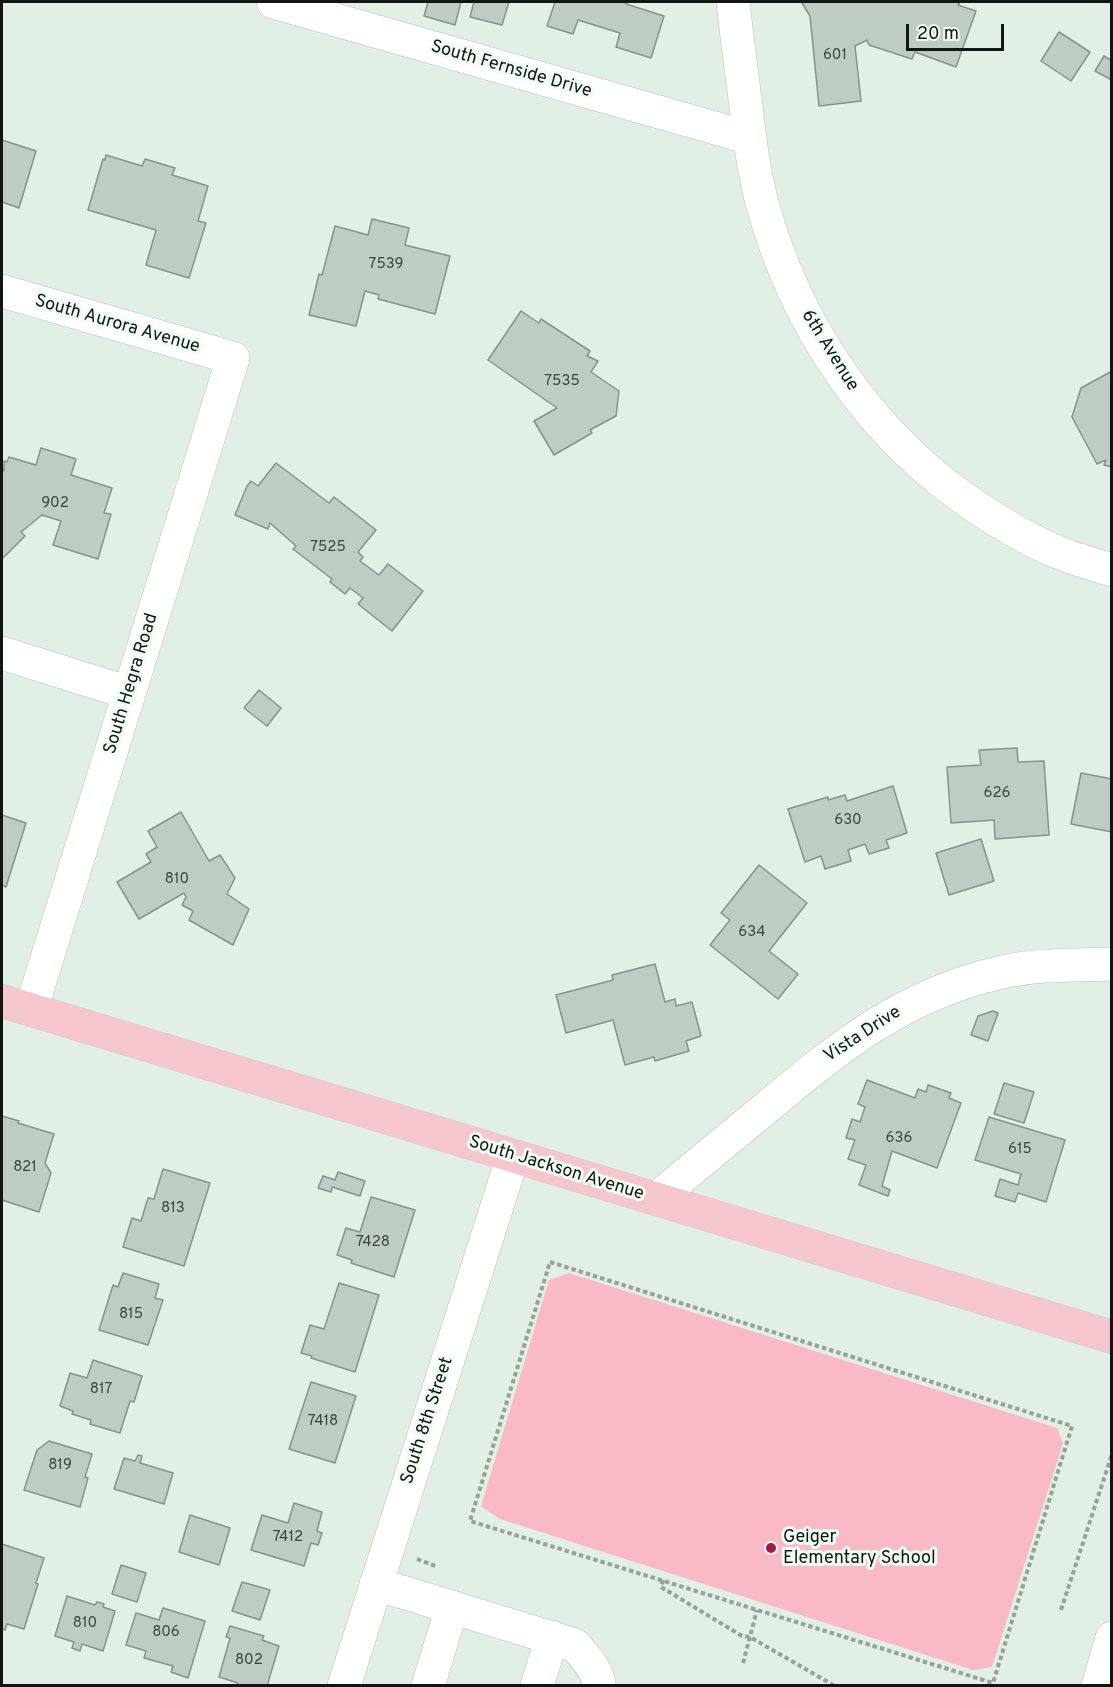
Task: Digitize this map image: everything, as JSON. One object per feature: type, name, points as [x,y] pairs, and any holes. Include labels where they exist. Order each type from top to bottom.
[{"type":"main road","name":"South Jackson Avenue","points":[[16,1005],[1112,1337]]},
{"type":"street","name":"South Fernside Drive","points":[[273,2],[750,138]]},
{"type":"street","name":"6th Avenue","points":[[733,2],[750,138],[760,196],[776,249],[804,315],[831,362],[874,419],[920,465],[962,498],[1007,527],[1055,551],[1112,570]]},
{"type":"street","name":"South Aurora Avenue","points":[[2,291],[233,358]]},
{"type":"street","name":"South Hegra Road","points":[[16,1005],[129,693],[233,358]]},
{"type":"street","points":[[2,653],[129,693]]},
{"type":"street","name":"Vista Drive","points":[[656,1199],[823,1060],[886,1017],[951,987],[999,973],[1041,965],[1112,964]]},
{"type":"street","name":"South 8th Street","points":[[344,1686],[513,1156]]},
{"type":"street","points":[[376,1584],[575,1645],[589,1662],[599,1681],[599,1686]]},
{"type":"street","points":[[428,1686],[452,1607]]},
{"type":"street","points":[[537,1686],[552,1637]]},
{"type":"street","points":[[1098,1686],[1112,1638]]},
{"type":"path","points":[[550,1262],[1072,1426],[993,1683],[757,1610],[470,1521],[550,1262]]},
{"type":"path","points":[[1061,1610],[1112,1454]]},
{"type":"path","points":[[663,1580],[661,1587],[742,1636],[750,1637],[835,1686]]},
{"type":"path","points":[[743,1663],[757,1610]]},
{"type":"shaded area","points":[[569,1273],[1057,1428],[1063,1443],[992,1667],[973,1670],[500,1519],[481,1506],[549,1280]]},
{"type":"building","points":[[428,2],[461,2],[455,25],[424,16]]},
{"type":"building","points":[[474,2],[509,2],[502,25],[470,17]]},
{"type":"building","points":[[555,2],[627,2],[626,4],[664,16],[651,58],[616,47],[620,33],[578,20],[573,34],[547,26]]},
{"type":"building","points":[[960,2],[958,5],[976,11],[956,67],[915,52],[912,59],[869,45],[867,40],[855,46],[861,101],[819,106],[810,16],[802,3]]},
{"type":"building","points":[[1059,32],[1090,52],[1071,81],[1041,61]]},
{"type":"building","points":[[1104,56],[1112,61],[1112,80],[1095,71]]},
{"type":"building","points":[[2,140],[36,151],[19,208],[2,202]]},
{"type":"building","points":[[106,155],[142,166],[145,159],[175,168],[172,175],[208,186],[198,221],[206,223],[189,278],[146,265],[156,230],[88,210]]},
{"type":"building","points":[[372,219],[409,228],[405,245],[450,256],[435,314],[378,299],[379,295],[365,291],[356,326],[309,315],[319,274],[322,275],[335,226],[368,235]]},
{"type":"building","points":[[521,311],[539,323],[541,319],[590,351],[587,356],[598,361],[591,372],[619,391],[616,416],[590,430],[592,433],[554,455],[534,421],[557,408],[488,360]]},
{"type":"building","points":[[1112,371],[1112,467],[1104,465],[1106,460],[1097,464],[1072,417],[1081,388]]},
{"type":"building","points":[[41,448],[76,459],[71,475],[112,488],[104,513],[111,514],[98,559],[53,545],[61,521],[42,515],[21,532],[25,536],[2,559],[2,470],[4,471],[4,461],[7,462],[9,457],[36,465]]},
{"type":"building","points":[[276,463],[329,503],[334,497],[376,530],[358,552],[363,557],[360,561],[379,575],[388,564],[423,591],[392,631],[358,604],[363,598],[350,588],[345,594],[330,582],[332,579],[293,549],[296,546],[270,523],[268,529],[235,515],[247,486],[251,481],[258,486]]},
{"type":"building","points":[[259,690],[281,708],[267,726],[244,708]]},
{"type":"building","points":[[1017,748],[1018,762],[1044,761],[1049,835],[995,839],[994,820],[951,823],[947,767],[981,765],[979,750]]},
{"type":"building","points":[[1081,773],[1112,779],[1112,832],[1071,824]]},
{"type":"building","points":[[893,786],[907,833],[886,840],[889,848],[869,854],[865,844],[848,850],[851,861],[825,869],[821,856],[805,862],[788,809],[828,797],[828,800],[845,795],[847,801]]},
{"type":"building","points":[[181,812],[209,861],[220,855],[235,878],[227,894],[249,909],[233,945],[189,920],[193,911],[182,905],[186,897],[184,893],[139,919],[117,882],[151,862],[146,854],[157,847],[148,831]]},
{"type":"building","points":[[2,815],[26,823],[6,887],[2,885]]},
{"type":"building","points":[[981,839],[994,881],[949,895],[936,853]]},
{"type":"building","points":[[759,865],[807,903],[769,951],[798,974],[778,999],[710,945],[730,920],[721,913]]},
{"type":"building","points":[[655,964],[665,1002],[675,999],[676,1006],[692,1002],[701,1036],[686,1041],[689,1051],[655,1061],[654,1057],[625,1065],[613,1020],[566,1033],[556,995],[613,980],[612,975]]},
{"type":"building","points":[[993,1011],[998,1013],[988,1041],[971,1035],[978,1016]]},
{"type":"building","points":[[867,1080],[915,1098],[918,1089],[926,1092],[928,1085],[951,1093],[949,1098],[961,1103],[937,1168],[892,1151],[882,1186],[890,1190],[888,1196],[859,1185],[866,1165],[848,1159],[855,1140],[846,1138],[852,1119],[860,1122],[865,1107],[858,1104]]},
{"type":"building","points":[[1004,1083],[1034,1092],[1024,1123],[994,1114]]},
{"type":"building","points":[[2,1116],[54,1134],[45,1163],[51,1173],[39,1212],[2,1200]]},
{"type":"building","points":[[989,1117],[1065,1140],[1046,1202],[1018,1193],[1015,1202],[995,1196],[1000,1179],[1018,1185],[1021,1174],[975,1160]]},
{"type":"building","points":[[163,1169],[210,1183],[184,1266],[123,1247],[132,1218],[141,1221],[148,1198],[154,1199]]},
{"type":"building","points":[[338,1172],[365,1181],[360,1196],[332,1187],[331,1192],[318,1188],[323,1176],[335,1180]]},
{"type":"building","points":[[371,1197],[415,1210],[394,1277],[351,1263],[352,1260],[337,1255],[346,1228],[360,1232]]},
{"type":"building","points":[[123,1273],[159,1284],[155,1298],[163,1300],[148,1345],[99,1330],[113,1285],[118,1287]]},
{"type":"building","points":[[339,1283],[379,1295],[355,1372],[301,1353],[310,1325],[324,1329]]},
{"type":"building","points":[[93,1360],[142,1376],[134,1402],[130,1401],[120,1433],[90,1424],[91,1420],[72,1414],[73,1411],[60,1406],[70,1373],[87,1378]]},
{"type":"building","points":[[311,1382],[356,1396],[335,1463],[289,1449]]},
{"type":"building","points":[[49,1441],[92,1454],[80,1507],[24,1490],[37,1450]]},
{"type":"building","points":[[138,1455],[142,1456],[140,1463],[173,1473],[164,1504],[114,1489],[124,1458],[135,1461]]},
{"type":"building","points":[[294,1503],[322,1512],[317,1531],[322,1533],[318,1545],[311,1543],[304,1566],[251,1550],[262,1515],[288,1523]]},
{"type":"building","points":[[190,1515],[230,1528],[219,1565],[179,1552]]},
{"type":"building","points":[[2,1544],[44,1558],[24,1629],[7,1624],[5,1630],[2,1629]]},
{"type":"building","points":[[121,1565],[146,1573],[137,1602],[112,1594]]},
{"type":"building","points":[[242,1582],[270,1590],[260,1620],[232,1611]]},
{"type":"building","points":[[67,1596],[95,1605],[97,1602],[104,1604],[103,1607],[115,1611],[103,1651],[82,1644],[80,1651],[72,1648],[74,1642],[55,1636]]},
{"type":"building","points":[[163,1608],[205,1621],[188,1678],[171,1672],[173,1666],[144,1658],[146,1651],[126,1645],[136,1613],[159,1620]]},
{"type":"building","points":[[230,1626],[264,1636],[262,1640],[279,1646],[267,1686],[237,1686],[238,1683],[219,1677],[230,1638],[226,1637]]},
{"type":"place","name":"Geiger Elementary School","points":[[771,1548]]}]
